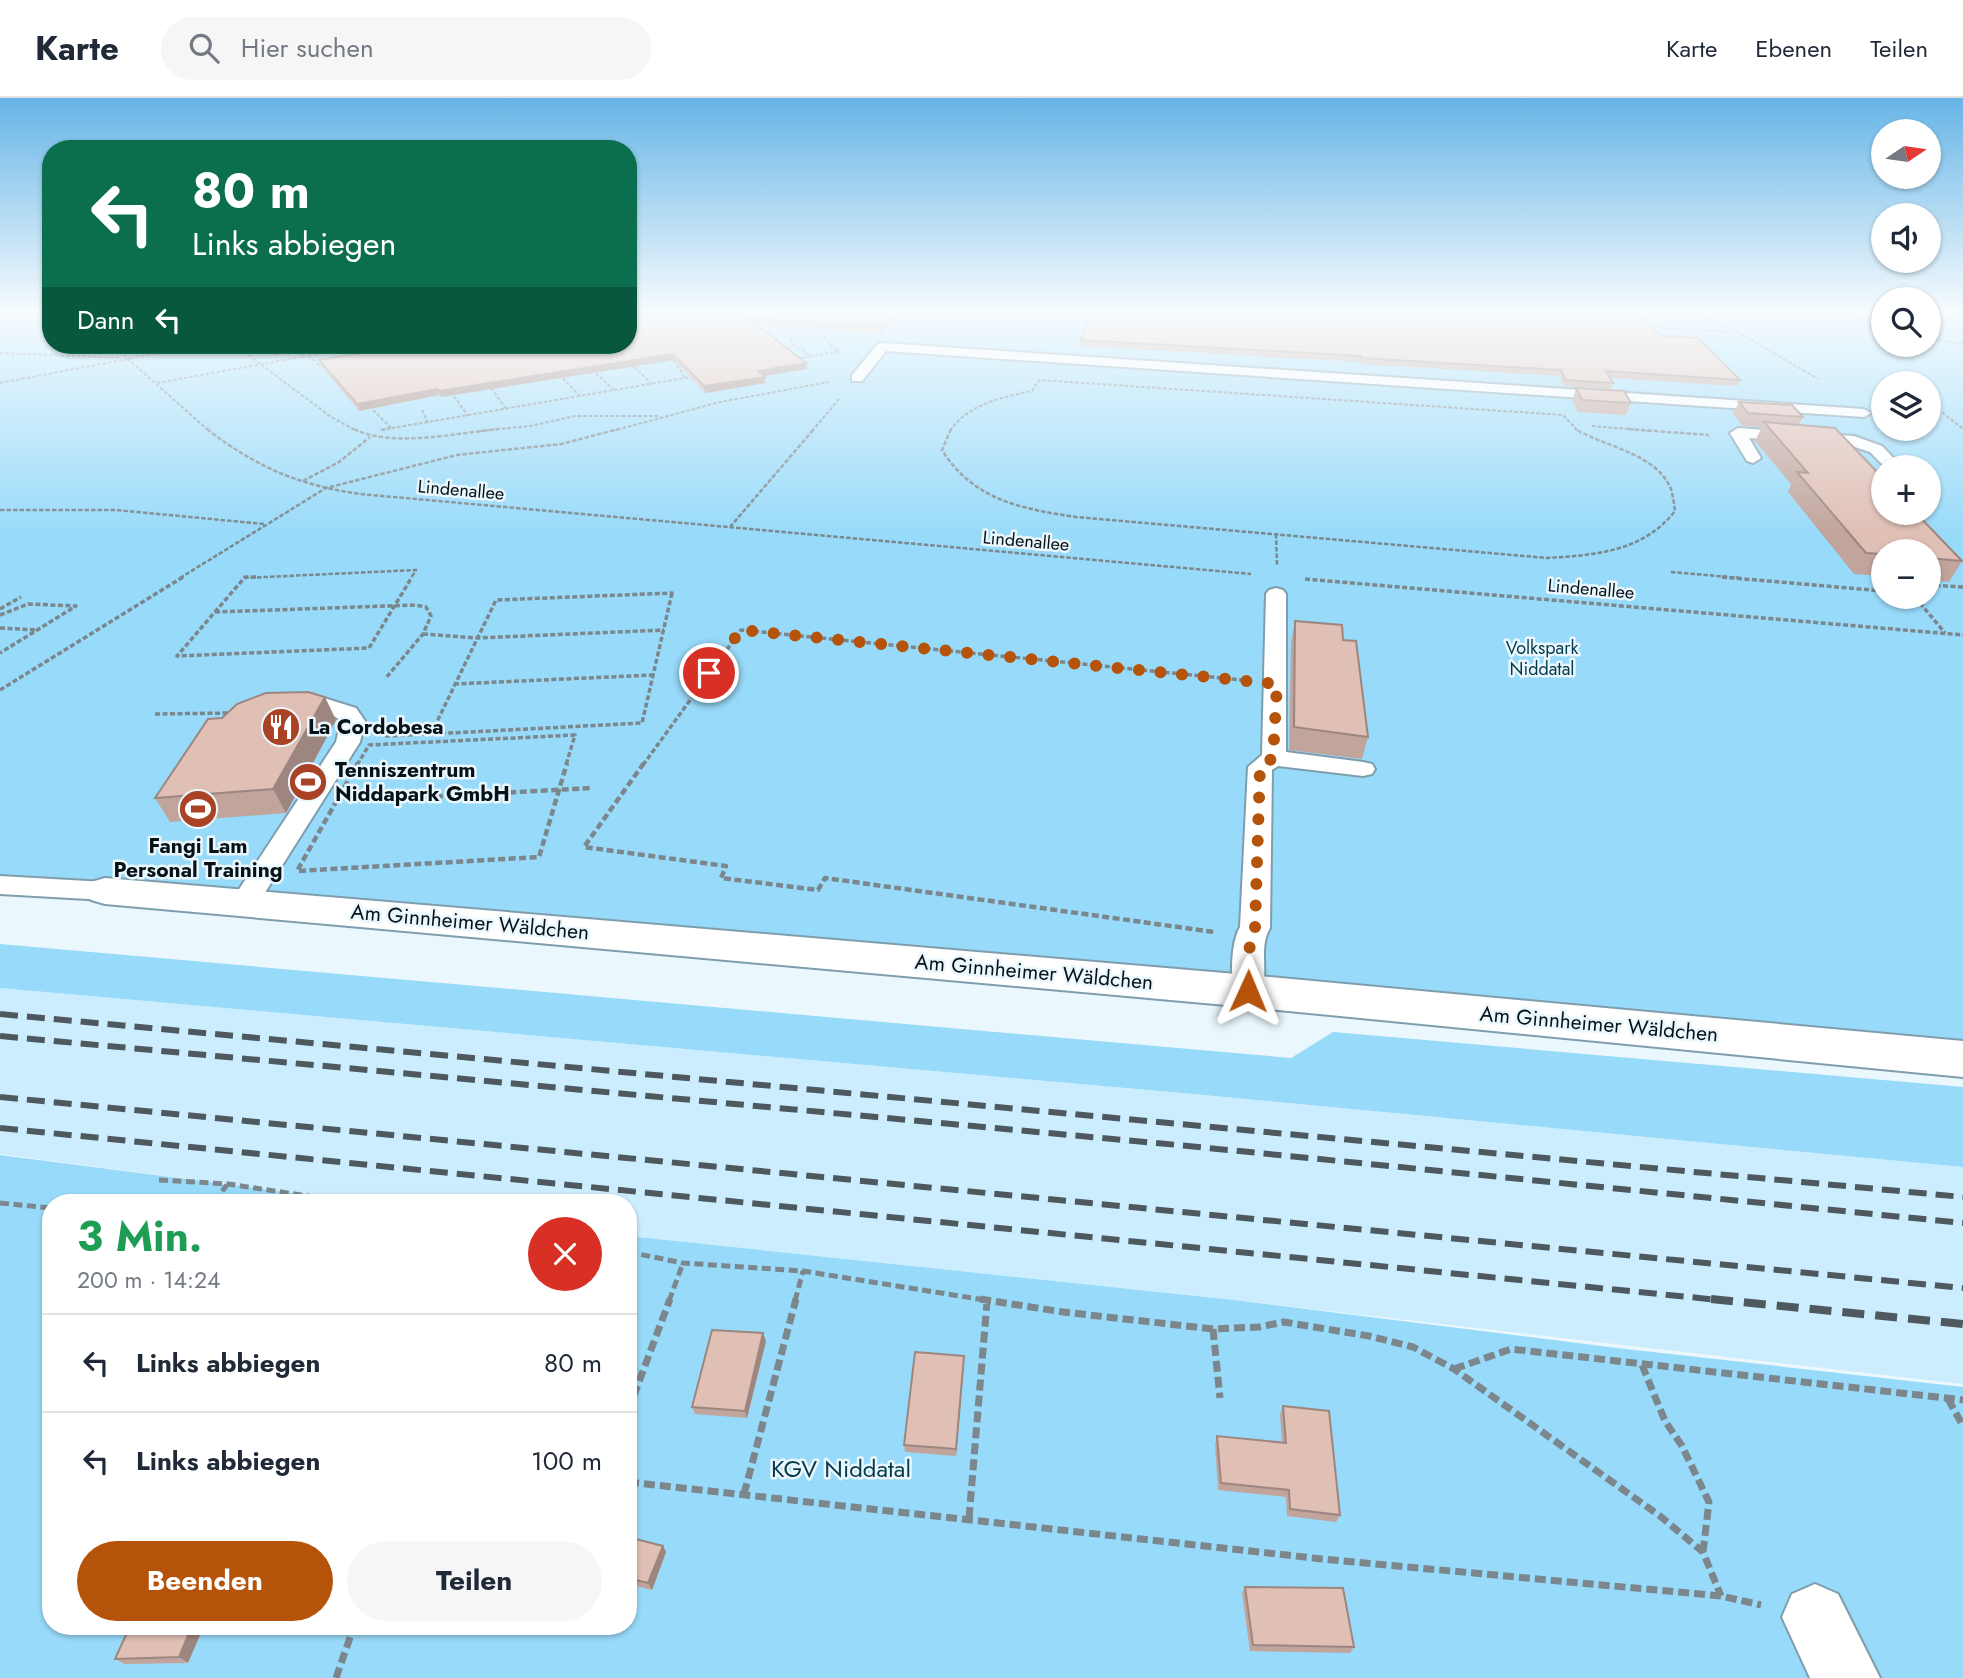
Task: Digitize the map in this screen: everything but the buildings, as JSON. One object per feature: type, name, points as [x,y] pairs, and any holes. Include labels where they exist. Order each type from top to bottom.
[{"type":"street","name":"Am Ginnheimer Wäldchen","points":[[105,891],[1248,991],[1963,1059]]},
{"type":"street","points":[[1815,1617],[1846,1678]]},
{"type":"lane","points":[[1474,387],[1864,413]]},
{"type":"lane","points":[[1753,458],[1738,433],[1854,442],[1876,449],[1882,455]]},
{"type":"lane","points":[[1273,758],[1277,684],[1276,594]]},
{"type":"lane","points":[[244,903],[349,738],[353,722],[348,713],[324,705],[286,709]]},
{"type":"lane","points":[[1248,991],[1250,937],[1255,928],[1260,767],[1273,758],[1363,769]]},
{"type":"lane","points":[[0,885],[105,891]]},
{"type":"path","name":"Lindenallee","points":[[161,387],[187,414],[248,456],[303,482],[327,488],[400,499],[1250,574]]},
{"type":"path","points":[[292,387],[331,417],[370,437],[397,438],[520,427],[575,416],[670,416]]},
{"type":"path","points":[[571,387],[580,397]]},
{"type":"path","points":[[610,387],[614,391]]},
{"type":"path","points":[[381,430],[637,387]]},
{"type":"path","points":[[0,690],[264,524],[327,488],[457,455],[561,444],[752,395],[801,387]]},
{"type":"path","points":[[730,528],[850,387]]},
{"type":"path","points":[[1034,387],[1032,391],[991,402],[963,416],[949,432],[942,450],[955,471],[981,490],[1026,508],[1097,520],[1547,558],[1612,550],[1656,534],[1667,525],[1675,511],[1675,500],[1663,476],[1636,456],[1572,429],[1564,423],[1563,415],[1139,387]]},
{"type":"path","points":[[491,388],[507,410]]},
{"type":"path","points":[[454,396],[468,416]]},
{"type":"path","points":[[373,410],[391,428]]},
{"type":"path","points":[[422,410],[428,423]]},
{"type":"path","points":[[1941,412],[1963,429]]},
{"type":"path","points":[[1564,423],[1576,424]]},
{"type":"path","points":[[1587,426],[1738,437]]},
{"type":"path","points":[[303,482],[338,462],[370,437]]},
{"type":"path","points":[[0,510],[116,510],[264,524]]},
{"type":"path","points":[[416,570],[394,606],[369,648],[177,656],[245,577],[416,570]]},
{"type":"path","points":[[1671,572],[1871,589]]},
{"type":"path","name":"Lindenallee","points":[[1306,579],[1963,635]]},
{"type":"path","points":[[1941,585],[1963,587]]},
{"type":"path","points":[[349,738],[431,734],[642,723],[672,593],[496,600],[431,734]]},
{"type":"path","points":[[0,610],[21,597]]},
{"type":"path","points":[[0,615],[18,605],[34,602],[76,606],[0,653]]},
{"type":"path","points":[[214,612],[426,607],[431,616],[423,634],[385,679]]},
{"type":"path","points":[[1925,609],[1946,634]]},
{"type":"path","points":[[0,628],[38,630]]},
{"type":"path","points":[[423,634],[477,638],[664,630]]},
{"type":"path","points":[[1250,937],[825,878],[818,890],[721,878],[726,866],[584,847],[741,630],[1277,684]]},
{"type":"path","points":[[454,684],[653,675]]},
{"type":"path","points":[[155,714],[234,712]]},
{"type":"path","points":[[575,735],[559,790],[539,857],[297,871],[369,745],[575,735]]},
{"type":"path","points":[[309,803],[591,788]]},
{"type":"path","points":[[159,1181],[228,1184],[295,1194]]},
{"type":"path","points":[[220,1194],[228,1184]]},
{"type":"path","points":[[0,1203],[42,1207]]},
{"type":"path","points":[[637,1254],[683,1263],[803,1271],[987,1302],[1213,1329],[1259,1327],[1284,1322],[1369,1336],[1413,1347],[1454,1369],[1660,1516],[1703,1552],[1721,1596]]},
{"type":"path","points":[[637,1387],[683,1263]]},
{"type":"path","points":[[744,1494],[803,1271]]},
{"type":"path","points":[[969,1518],[987,1302]]},
{"type":"path","points":[[1213,1329],[1220,1398]]},
{"type":"path","points":[[1454,1369],[1511,1349],[1963,1400]]},
{"type":"path","points":[[1642,1365],[1665,1421],[1682,1446],[1709,1502],[1703,1552]]},
{"type":"path","points":[[1948,1398],[1963,1426]]},
{"type":"path","points":[[637,1483],[1322,1559],[1721,1596],[1815,1617]]},
{"type":"path","points":[[336,1678],[351,1635]]},
{"type":"shaded area","points":[[0,988],[1204,1095],[1963,1167],[1963,1384],[1234,1300],[637,1237],[637,1194],[303,1194],[0,1154]]},
{"type":"green space","name":"Volkspark Niddatal","points":[[0,387],[1871,387],[1871,441],[1941,441],[1941,387],[1963,387],[1963,1044],[0,877]]},
{"type":"green space","points":[[0,944],[1291,1058],[1333,1032],[1963,1087],[1963,1167],[1204,1095],[0,988]]},
{"type":"green space","name":"KGV Niddatal","points":[[0,1155],[302,1194],[42,1194],[42,1635],[637,1635],[637,1237],[1234,1300],[1617,1348],[1963,1387],[1963,1678],[0,1678]]},
{"type":"railway","points":[[0,1014],[1963,1197]]},
{"type":"railway","points":[[0,1036],[1178,1145],[1963,1223]]},
{"type":"railway","points":[[0,1097],[1963,1288]]},
{"type":"railway","points":[[0,1128],[1729,1301]]},
{"type":"railway","points":[[1711,1299],[1963,1324]]},
{"type":"place","name":"La Cordobesa","points":[[281,727]]},
{"type":"place","name":"Tenniszentrum Niddapark GmbH","points":[[308,782]]},
{"type":"place","name":"Fangi Lam Personal Training","points":[[198,809]]},
{"type":"route","points":[[709,673],[741,630],[1277,684],[1273,758],[1260,767],[1255,928],[1250,937],[1248,991]]}]
